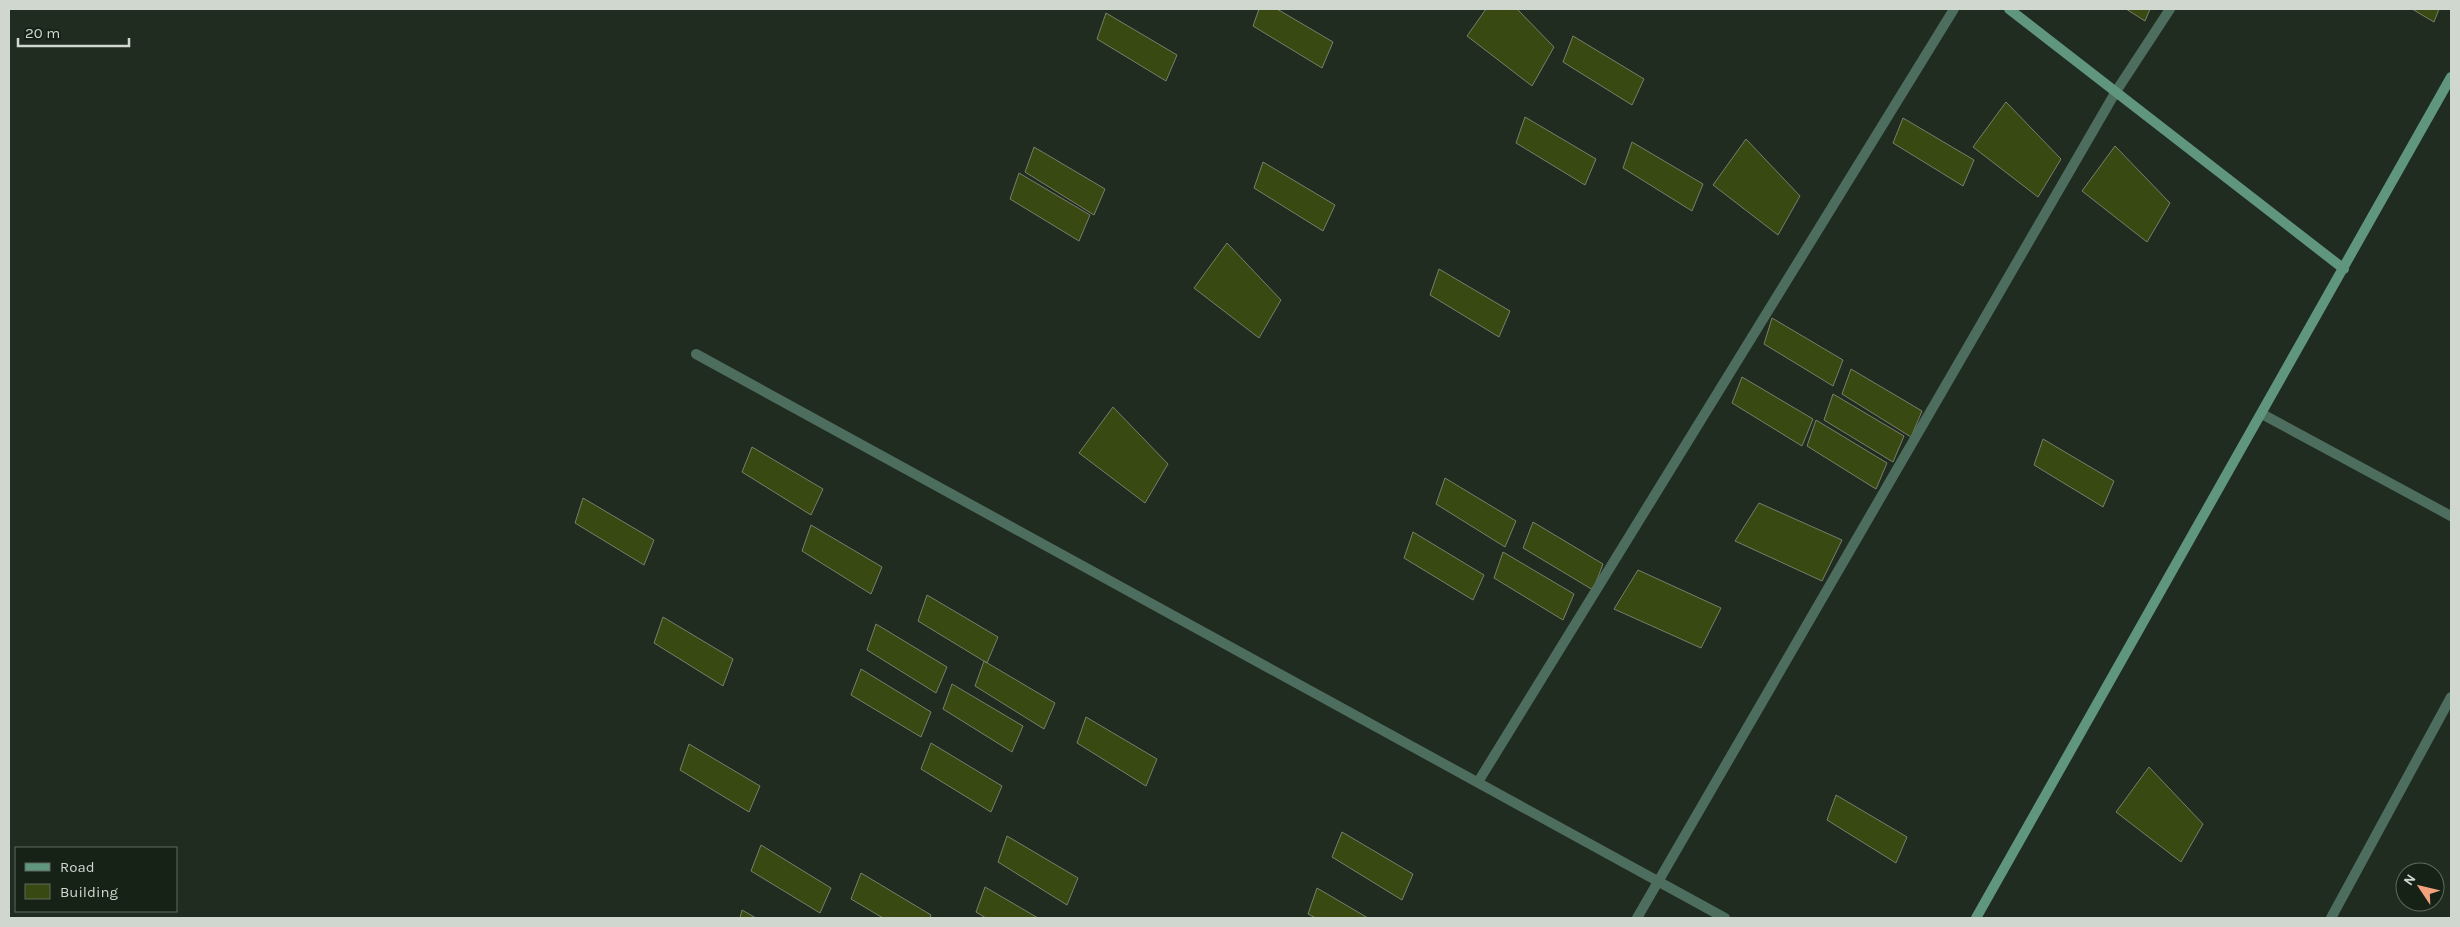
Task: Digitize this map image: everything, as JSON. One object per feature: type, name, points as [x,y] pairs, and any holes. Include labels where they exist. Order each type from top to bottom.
[{"type":"street","points":[[1478,782],[1954,9]]},
{"type":"street","points":[[2009,9],[2344,269]]},
{"type":"street","points":[[1637,918],[2115,93],[2170,9]]},
{"type":"street","points":[[1976,918],[2451,77]]},
{"type":"street","points":[[696,354],[1725,918]]},
{"type":"street","points":[[2262,414],[2451,516]]},
{"type":"street","points":[[2331,918],[2451,697]]},
{"type":"building","points":[[1259,9],[1277,9],[1333,42],[1322,68],[1253,26]]},
{"type":"building","points":[[1486,9],[1517,9],[1554,47],[1532,86],[1467,36]]},
{"type":"building","points":[[2126,9],[2150,9],[2145,21]]},
{"type":"building","points":[[2412,9],[2439,9],[2434,22]]},
{"type":"building","points":[[1106,13],[1177,55],[1166,81],[1097,39]]},
{"type":"building","points":[[1573,36],[1644,79],[1632,105],[1563,62]]},
{"type":"building","points":[[2006,102],[2061,159],[2038,197],[1973,147]]},
{"type":"building","points":[[1525,117],[1596,159],[1585,185],[1516,143]]},
{"type":"building","points":[[1903,118],[1974,160],[1963,186],[1893,143]]},
{"type":"building","points":[[1746,139],[1800,196],[1778,235],[1713,185]]},
{"type":"building","points":[[1632,142],[1703,184],[1692,211],[1623,168]]},
{"type":"building","points":[[2115,146],[2170,203],[2147,242],[2082,191]]},
{"type":"building","points":[[1034,147],[1105,189],[1094,215],[1025,172]]},
{"type":"building","points":[[1263,162],[1335,205],[1323,231],[1254,188]]},
{"type":"building","points":[[1019,173],[1090,215],[1079,241],[1010,199]]},
{"type":"building","points":[[1227,243],[1281,300],[1259,338],[1194,288]]},
{"type":"building","points":[[1439,269],[1510,311],[1499,337],[1430,295]]},
{"type":"building","points":[[1772,318],[1843,360],[1833,386],[1764,344]]},
{"type":"building","points":[[1851,369],[1922,411],[1911,437],[1842,394]]},
{"type":"building","points":[[1742,377],[1813,419],[1802,446],[1732,403]]},
{"type":"building","points":[[1833,394],[1904,436],[1893,462],[1824,420]]},
{"type":"building","points":[[1113,407],[1168,464],[1145,503],[1079,453]]},
{"type":"building","points":[[1816,420],[1887,463],[1876,489],[1807,446]]},
{"type":"building","points":[[2043,439],[2114,481],[2103,507],[2034,465]]},
{"type":"building","points":[[752,447],[823,489],[811,515],[742,472]]},
{"type":"building","points":[[1445,478],[1516,521],[1505,547],[1436,504]]},
{"type":"building","points":[[583,498],[654,540],[644,565],[575,523]]},
{"type":"building","points":[[1759,503],[1842,540],[1822,581],[1735,541]]},
{"type":"building","points":[[1533,522],[1603,564],[1593,590],[1523,548]]},
{"type":"building","points":[[811,525],[882,567],[871,594],[802,551]]},
{"type":"building","points":[[1413,532],[1484,575],[1473,600],[1404,558]]},
{"type":"building","points":[[1503,552],[1574,594],[1563,620],[1494,578]]},
{"type":"building","points":[[1638,570],[1721,608],[1701,648],[1614,609]]},
{"type":"building","points":[[927,595],[998,637],[987,663],[918,621]]},
{"type":"building","points":[[663,617],[733,659],[723,686],[654,643]]},
{"type":"building","points":[[876,624],[947,667],[936,693],[867,650]]},
{"type":"building","points":[[984,661],[1055,703],[1044,729],[975,686]]},
{"type":"building","points":[[861,669],[931,712],[921,737],[851,695]]},
{"type":"building","points":[[952,684],[1023,726],[1012,752],[943,709]]},
{"type":"building","points":[[1086,717],[1157,759],[1146,786],[1077,743]]},
{"type":"building","points":[[931,743],[1002,786],[991,812],[921,769]]},
{"type":"building","points":[[689,744],[760,786],[749,812],[680,770]]},
{"type":"building","points":[[2149,767],[2203,824],[2181,862],[2116,812]]},
{"type":"building","points":[[1836,795],[1907,837],[1896,863],[1827,820]]},
{"type":"building","points":[[1342,832],[1413,874],[1402,900],[1332,857]]},
{"type":"building","points":[[1007,836],[1078,878],[1067,905],[998,862]]},
{"type":"building","points":[[761,845],[831,888],[820,913],[751,871]]},
{"type":"building","points":[[861,873],[931,915],[930,918],[883,918],[851,899]]},
{"type":"building","points":[[985,887],[1038,918],[986,918],[976,912]]},
{"type":"building","points":[[1317,888],[1368,918],[1316,918],[1308,914]]},
{"type":"building","points":[[742,910],[756,918],[740,918]]}]
